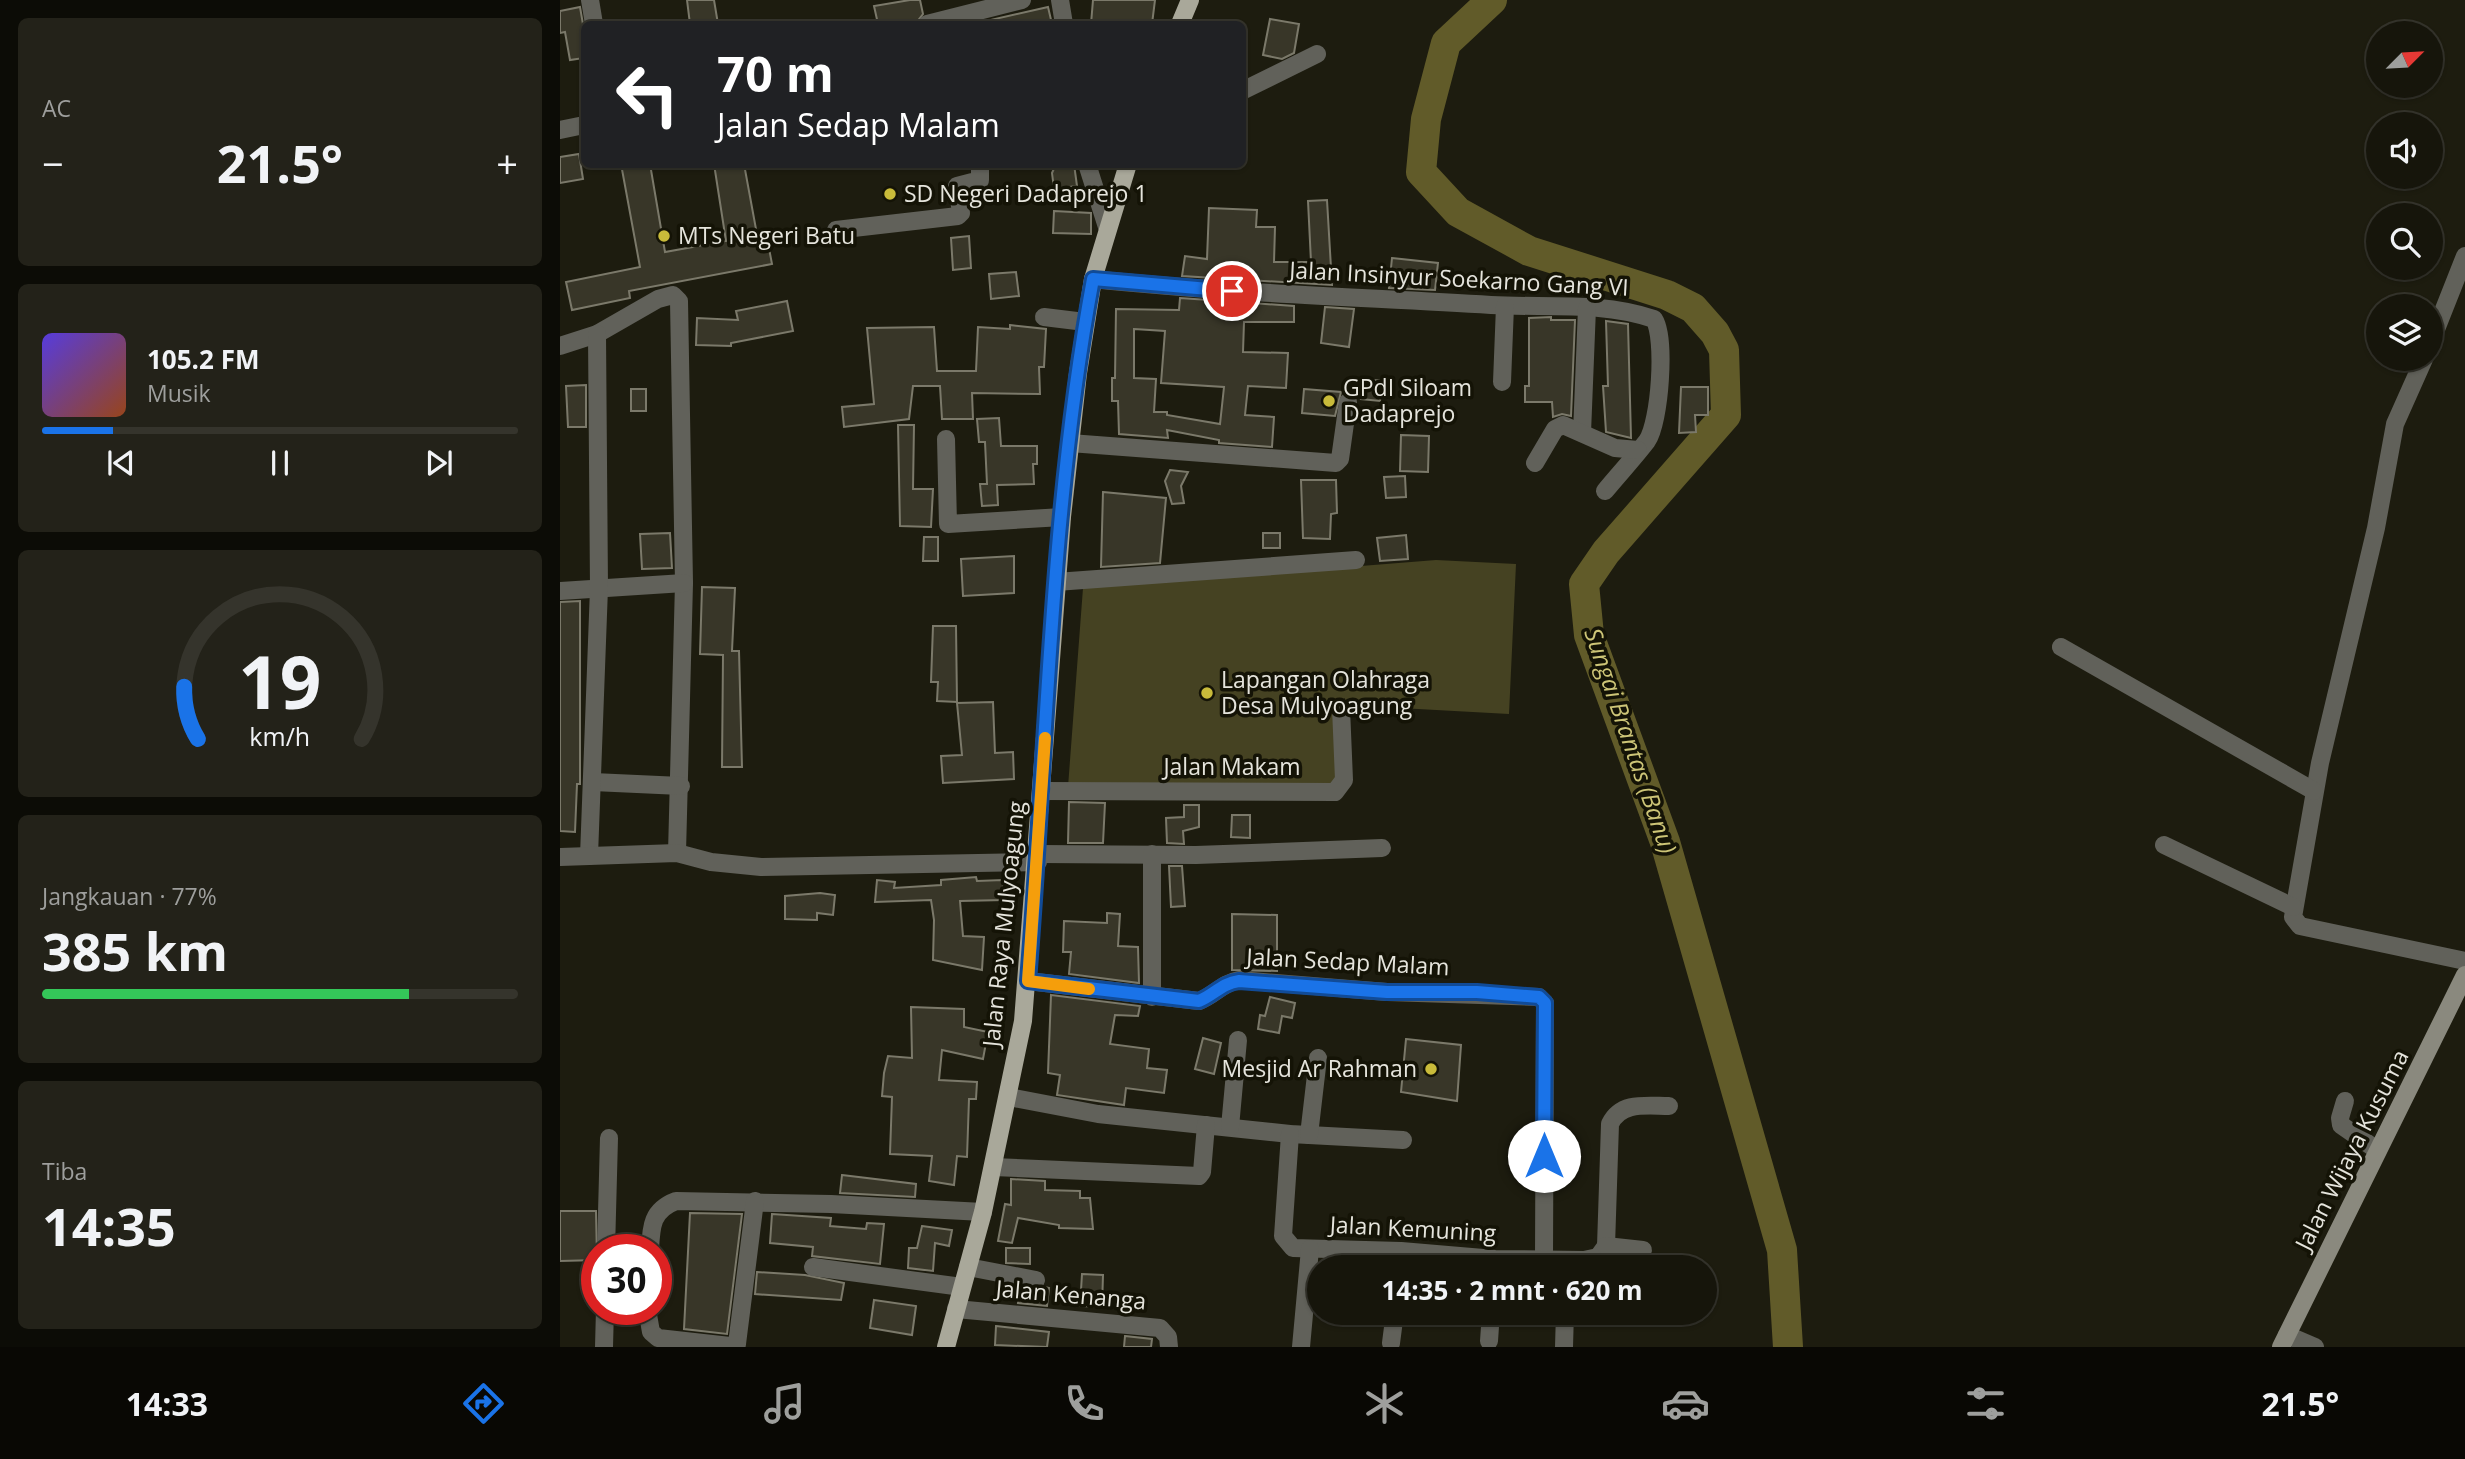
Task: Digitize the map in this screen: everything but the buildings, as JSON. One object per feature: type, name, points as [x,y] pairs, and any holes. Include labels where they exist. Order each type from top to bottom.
[{"type":"main road","points":[[1181,21],[1190,0]]},
{"type":"main road","name":"Jalan Raya Mulyoagung","points":[[946,1347],[983,1212],[1009,1097],[1028,981],[1056,582],[1070,443],[1093,279],[1127,168]]},
{"type":"main road","name":"Jalan Wijaya Kusuma","points":[[2284,1341],[2377,1150],[2460,1003],[2460,963]]},
{"type":"street","points":[[590,0],[594,21]]},
{"type":"street","points":[[939,21],[1022,0]]},
{"type":"street","points":[[1060,0],[1064,21]]},
{"type":"street","points":[[1246,89],[1317,54]]},
{"type":"street","points":[[560,130],[581,126]]},
{"type":"street","points":[[836,230],[958,216],[961,212],[957,186],[980,180],[980,168]]},
{"type":"street","points":[[1088,168],[1107,227]]},
{"type":"street","points":[[2443,312],[2465,256]]},
{"type":"street","name":"Jalan Insinyur Soekarno Gang VI","points":[[1093,279],[1209,289],[1505,306],[1620,309],[1654,319],[1661,337],[1657,401],[1649,435],[1638,450]]},
{"type":"street","points":[[560,346],[597,334],[659,299],[673,295],[679,301],[684,583],[681,786],[677,853]]},
{"type":"street","points":[[1502,382],[1505,306]]},
{"type":"street","points":[[1582,433],[1587,308]]},
{"type":"street","points":[[1044,317],[1085,321]]},
{"type":"street","points":[[589,856],[599,588],[597,334]]},
{"type":"street","points":[[2419,371],[2395,424],[2373,541],[2314,791],[2293,907],[2294,922],[2300,926],[2460,963]]},
{"type":"street","points":[[1070,443],[1336,463],[1340,459],[1348,402]]},
{"type":"street","points":[[1535,463],[1558,427],[1563,425],[1615,448],[1638,450]]},
{"type":"street","points":[[946,439],[947,524],[1062,517]]},
{"type":"street","points":[[1605,491],[1638,450]]},
{"type":"street","points":[[1056,582],[1356,560]]},
{"type":"street","points":[[560,591],[684,583]]},
{"type":"street","points":[[2061,647],[2314,791]]},
{"type":"street","name":"Jalan Makam","points":[[1042,791],[1335,792],[1344,780],[1341,708]]},
{"type":"street","points":[[593,782],[681,786]]},
{"type":"street","points":[[2164,845],[2293,907]]},
{"type":"street","points":[[560,858],[677,853],[711,862],[761,867],[1382,848]]},
{"type":"street","points":[[1152,855],[1153,997]]},
{"type":"street","name":"Jalan Sedap Malam","points":[[1028,981],[1199,1001],[1214,995],[1225,984],[1239,981],[1387,992],[1539,997],[1545,1003],[1544,1255]]},
{"type":"street","points":[[1230,1127],[1238,1040]]},
{"type":"street","points":[[1309,1135],[1318,1058]]},
{"type":"street","points":[[1009,1097],[1098,1114],[1290,1134],[1403,1140]]},
{"type":"street","points":[[2345,1101],[2340,1118],[2341,1125],[2377,1150]]},
{"type":"street","points":[[1643,1250],[1606,1246],[1610,1124],[1614,1116],[1628,1107],[1669,1107]]},
{"type":"street","points":[[993,1167],[1199,1177],[1202,1171],[1206,1125]]},
{"type":"street","name":"Jalan Kemuning","points":[[1290,1134],[1283,1236],[1293,1248],[1367,1255]]},
{"type":"street","points":[[607,1234],[610,1138]]},
{"type":"street","points":[[651,1234],[652,1221],[666,1205],[690,1200],[983,1212]]},
{"type":"street","points":[[650,1325],[651,1332],[658,1338],[730,1346],[737,1344],[755,1201]]},
{"type":"street","name":"Jalan Kemuning","points":[[1596,1255],[1606,1246]]},
{"type":"street","points":[[1301,1347],[1310,1248]]},
{"type":"street","points":[[813,1267],[962,1287]]},
{"type":"street","points":[[968,1268],[1035,1280]]},
{"type":"street","name":"Jalan Kenanga","points":[[956,1309],[1160,1328],[1168,1337],[1168,1347]]},
{"type":"street","points":[[604,1347],[605,1325]]},
{"type":"street","points":[[1391,1343],[1393,1325]]},
{"type":"street","points":[[1489,1341],[1490,1325]]},
{"type":"street","points":[[1564,1347],[1565,1325]]},
{"type":"street","points":[[2284,1341],[2315,1347]]},
{"type":"shaded area","points":[[1436,560],[1516,564],[1509,714],[1345,705],[1345,698],[1338,703],[1337,782],[1334,788],[1068,787],[1083,588]]},
{"type":"waterway","name":"Sungai Brantas (Banu)","points":[[1492,0],[1446,43],[1426,119],[1421,172],[1458,212],[1529,251],[1667,295],[1693,308],[1715,333],[1724,350],[1726,415],[1606,552],[1584,584],[1589,635],[1665,842],[1782,1250],[1788,1347]]},
{"type":"slow traffic","points":[[1045,738],[1028,981],[1089,989]]},
{"type":"place","name":"SD Negeri Dadaprejo 1","points":[[890,194]]},
{"type":"place","name":"MTs Negeri Batu","points":[[664,236]]},
{"type":"place","name":"GPdI Siloam Dadaprejo","points":[[1329,401]]},
{"type":"place","name":"Lapangan Olahraga Desa Mulyoagung","points":[[1207,693]]},
{"type":"place","name":"Mesjid Ar Rahman","points":[[1431,1069]]},
{"type":"route","points":[[1232,291],[1093,279],[1078,373],[1062,517],[1028,981],[1199,1001],[1214,995],[1225,984],[1233,981],[1387,992],[1477,992],[1539,997],[1545,1003],[1544,1156]]}]
